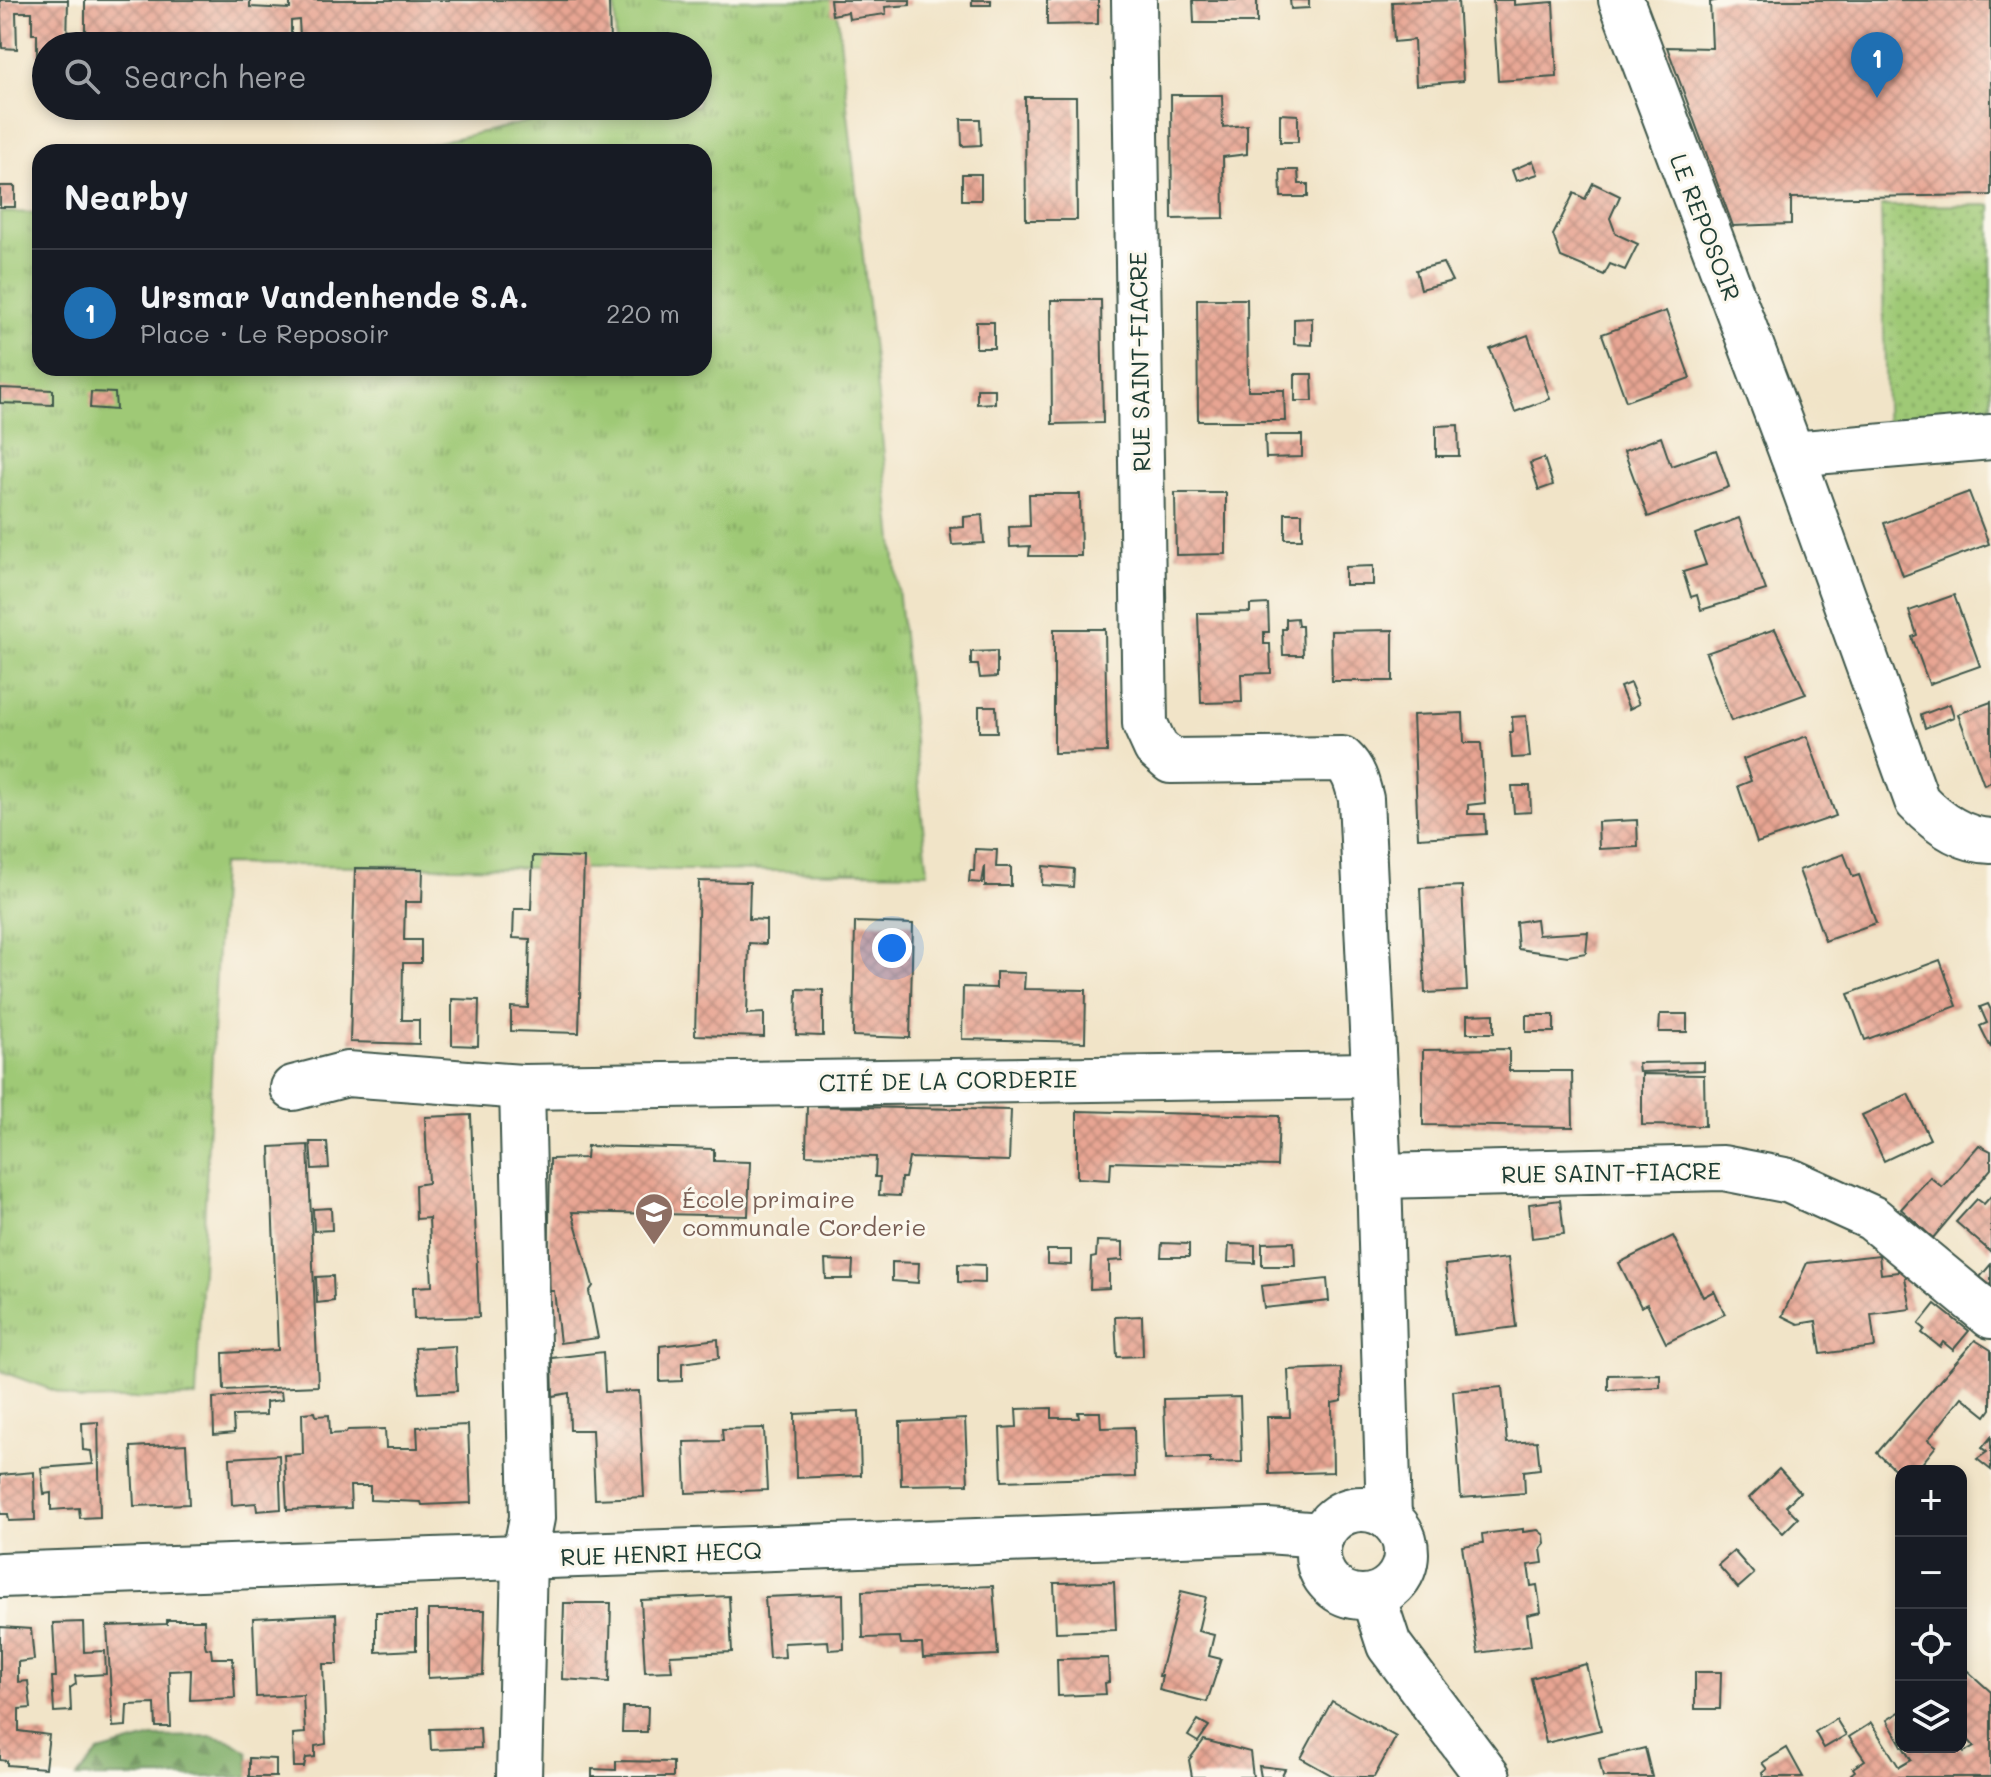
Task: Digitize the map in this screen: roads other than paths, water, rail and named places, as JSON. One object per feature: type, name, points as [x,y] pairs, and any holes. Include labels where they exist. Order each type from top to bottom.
[{"type":"street","name":"RUE SAINT-FIACRE","points":[[1134,0],[1145,724],[1156,748],[1171,761],[1342,759],[1349,765],[1357,781],[1361,799],[1379,1176],[1389,1518]]},
{"type":"street","name":"LE REPOSOIR","points":[[1621,0],[1792,454],[1917,801],[1935,820],[1952,830],[1979,841],[1991,841]]},
{"type":"street","points":[[1792,454],[1991,437]]},
{"type":"street","name":"CITÉ DE LA CORDERIE","points":[[293,1088],[347,1074],[522,1087],[1374,1075]]},
{"type":"street","points":[[519,1777],[524,1558],[532,1518],[522,1087]]},
{"type":"street","name":"RUE SAINT-FIACRE","points":[[1379,1176],[1723,1168],[1790,1181],[1872,1218],[1991,1316]]},
{"type":"street","points":[[1360,1509],[1375,1511],[1389,1518],[1405,1544],[1405,1565],[1398,1578],[1387,1590],[1373,1596],[1350,1596],[1336,1590],[1325,1579],[1317,1550],[1330,1522],[1345,1512],[1360,1509]]},
{"type":"street","name":"RUE HENRI HECQ","points":[[0,1575],[1252,1531],[1322,1535]]},
{"type":"street","points":[[1373,1596],[1389,1645],[1488,1777]]},
{"type":"place","name":"Ursmar Vandenhende S.A.","points":[[1877,98]]},
{"type":"place","name":"École primaire communale Corderie","points":[[654,1246]]}]
